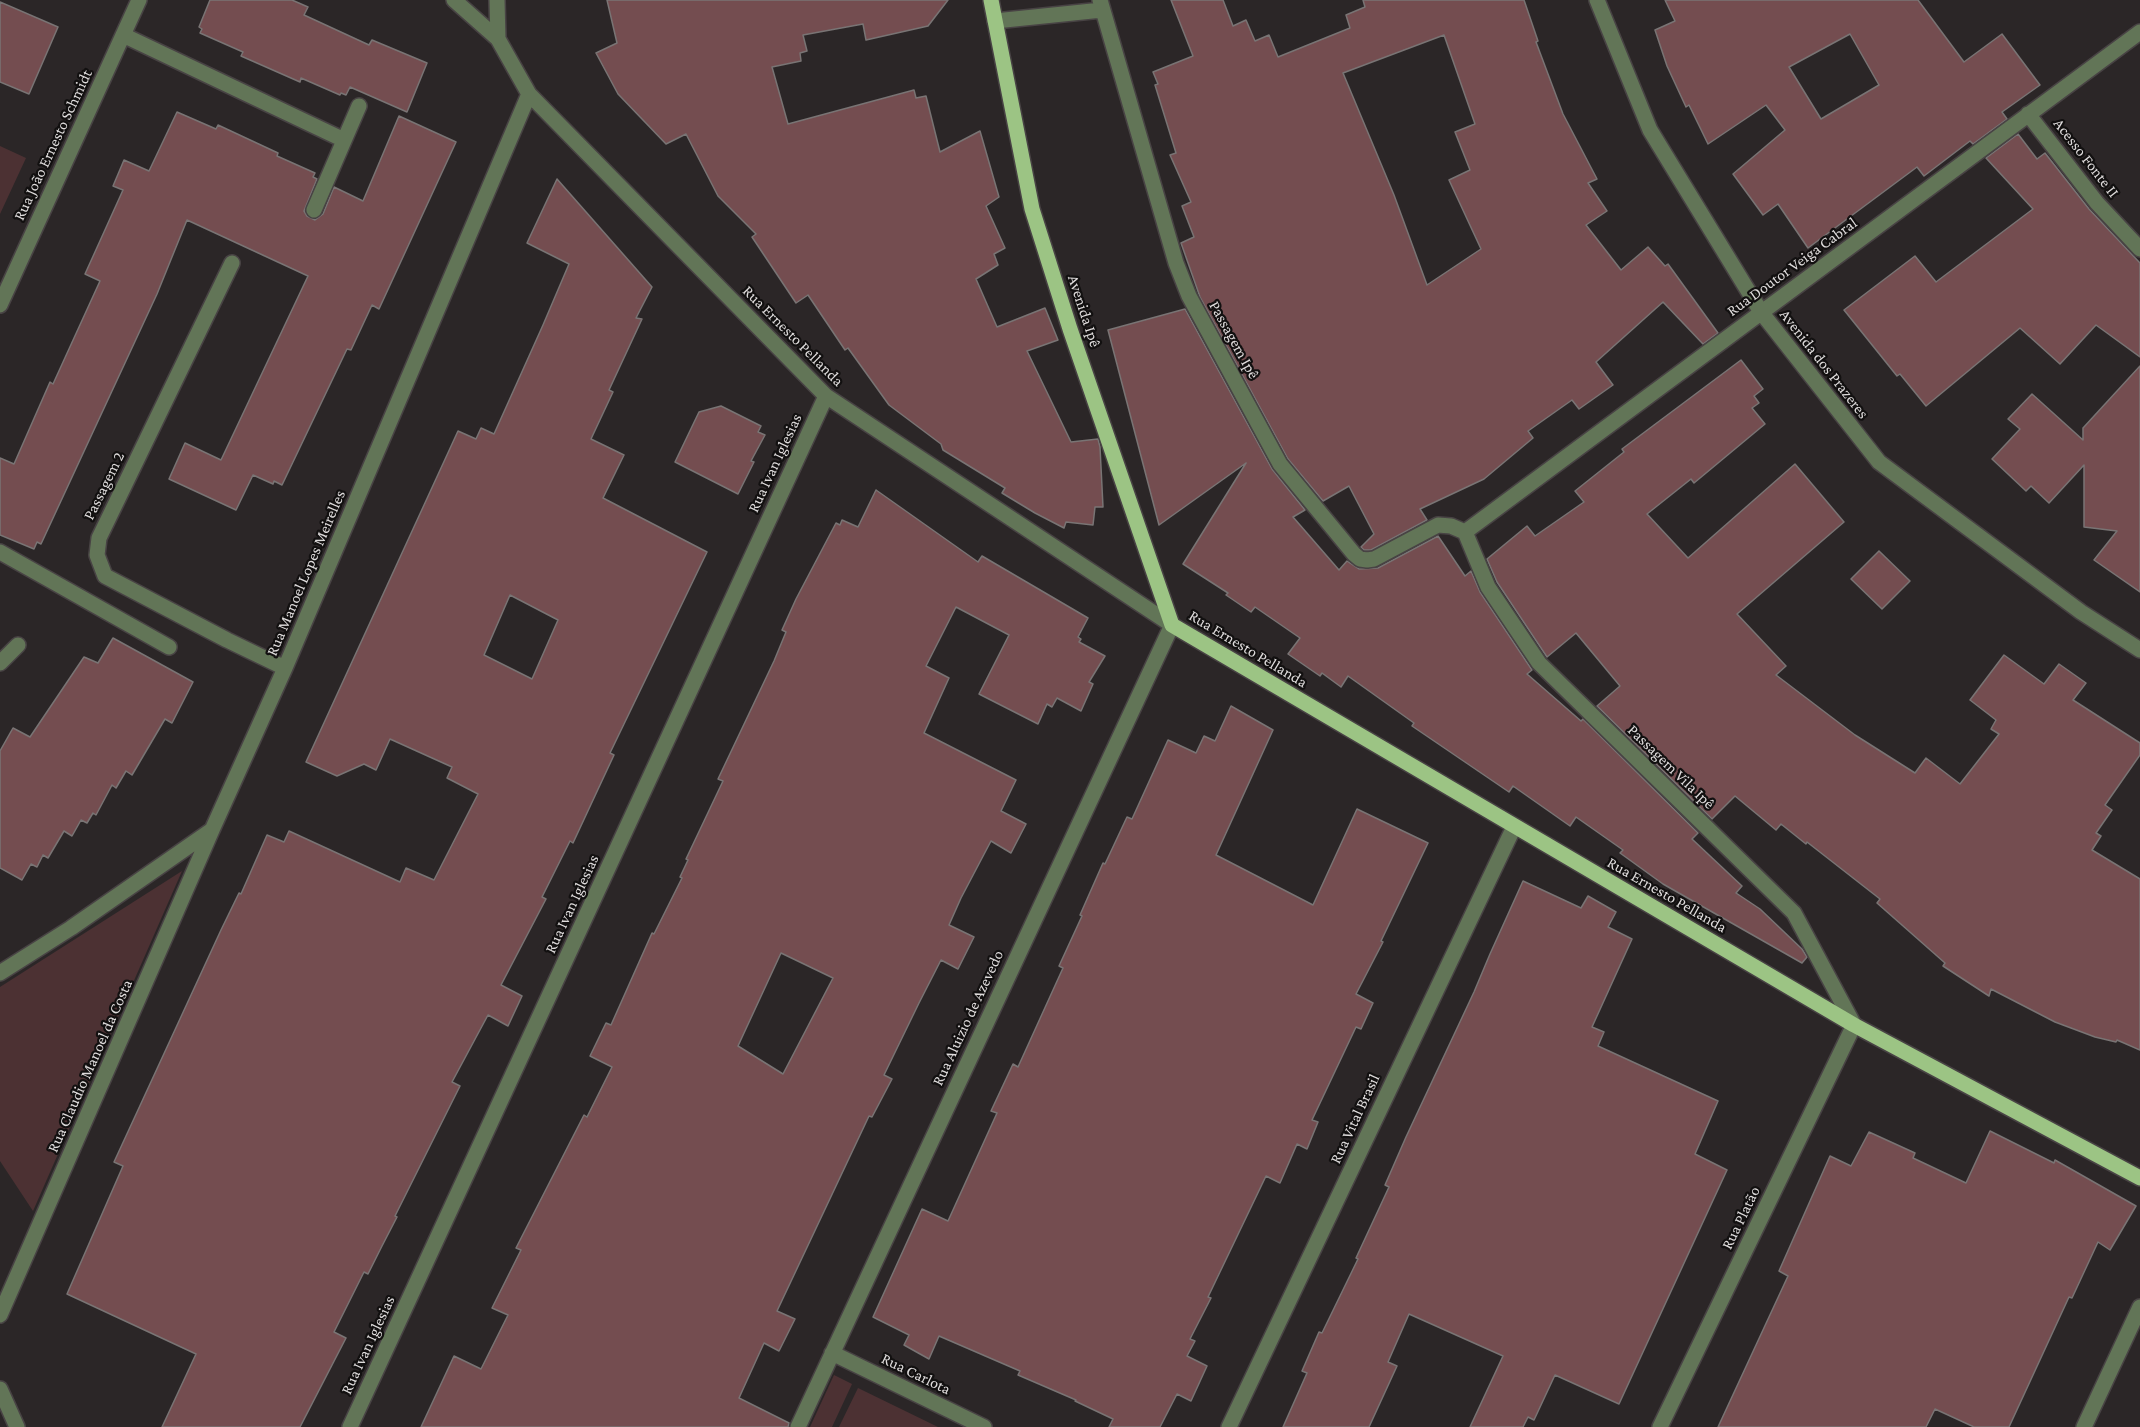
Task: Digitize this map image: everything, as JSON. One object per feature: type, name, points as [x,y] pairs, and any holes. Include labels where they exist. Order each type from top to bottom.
[{"type":"main road","name":"Avenida Ipê","points":[[991,0],[1032,209],[1070,329],[1172,625]]},
{"type":"main road","name":"Rua Ernesto Pellanda","points":[[1172,625],[1854,1025],[2140,1178]]},
{"type":"street","name":"Rua João Ernesto Schmidt","points":[[0,305],[139,0]]},
{"type":"street","name":"Rua Ernesto Pellanda","points":[[454,0],[498,39],[529,94],[826,396],[1172,625]]},
{"type":"street","points":[[497,0],[498,39]]},
{"type":"street","name":"Avenida dos Prazeres","points":[[1597,0],[1650,130],[1761,312],[1878,462],[2081,612],[2140,650]]},
{"type":"street","points":[[995,21],[1101,5]]},
{"type":"street","name":"Passagem Ipê","points":[[1101,5],[1176,263],[1189,296],[1280,464],[1360,559],[1374,558],[1438,525],[1451,526],[1465,532]]},
{"type":"street","name":"Rua Doutor Veiga Cabral","points":[[1465,532],[2140,32]]},
{"type":"street","points":[[123,35],[344,140]]},
{"type":"street","name":"Rua Manoel Lopes Meirelles","points":[[212,830],[285,668],[529,94]]},
{"type":"street","points":[[314,210],[359,106]]},
{"type":"street","name":"Acesso Fonte II","points":[[2028,114],[2097,203],[2140,249]]},
{"type":"street","name":"Passagem 2","points":[[232,263],[99,538],[97,555],[105,576],[285,668]]},
{"type":"street","name":"Rua Ivan Iglesias","points":[[350,1427],[826,396]]},
{"type":"street","name":"Passagem Vila Ipê","points":[[1465,532],[1488,587],[1539,663],[1794,913],[1854,1025]]},
{"type":"street","points":[[0,552],[169,647]]},
{"type":"street","name":"Rua Aluizio de Azevedo","points":[[798,1427],[1172,625]]},
{"type":"street","points":[[0,663],[18,645]]},
{"type":"street","name":"Rua Vital Brasil","points":[[1229,1427],[1514,827]]},
{"type":"street","points":[[0,973],[71,928],[212,830]]},
{"type":"street","name":"Rua Claudio Manoel da Costa","points":[[0,1316],[212,830]]},
{"type":"street","name":"Rua Platão","points":[[1660,1427],[1854,1025]]},
{"type":"street","points":[[2084,1427],[2140,1307]]},
{"type":"street","name":"Rua Carlota","points":[[832,1353],[984,1427]]},
{"type":"street","points":[[0,1389],[17,1427]]},
{"type":"shaded area","points":[[0,146],[26,158],[0,214]]},
{"type":"shaded area","points":[[182,871],[33,1211],[0,1161],[0,987]]},
{"type":"shaded area","points":[[834,1375],[852,1384],[832,1427],[810,1427]]},
{"type":"shaded area","points":[[858,1388],[938,1427],[839,1427]]},
{"type":"building","points":[[210,0],[292,0],[308,7],[304,15],[369,45],[372,40],[427,63],[407,112],[350,87],[346,95],[341,93],[340,95],[301,78],[300,82],[241,56],[243,52],[200,33],[202,29],[199,27]]},
{"type":"building","points":[[607,0],[948,0],[928,26],[866,40],[863,24],[803,35],[807,51],[800,53],[801,61],[772,67],[788,124],[914,90],[916,98],[926,96],[940,152],[980,131],[999,197],[986,206],[1005,248],[994,254],[998,265],[976,279],[997,327],[1045,308],[1058,340],[1027,351],[1071,442],[1098,439],[1103,507],[1095,507],[1093,525],[1066,522],[1064,528],[1035,513],[1002,493],[1005,488],[943,450],[941,444],[889,405],[848,348],[845,350],[808,295],[796,303],[752,237],[756,234],[718,196],[686,134],[666,144],[618,94],[596,53],[617,43]]},
{"type":"building","points":[[1171,0],[1223,0],[1233,26],[1246,20],[1255,41],[1269,35],[1278,57],[1350,28],[1346,15],[1365,7],[1363,0],[1524,0],[1538,41],[1536,42],[1563,114],[1597,179],[1588,183],[1607,211],[1586,225],[1621,270],[1648,247],[1665,266],[1668,264],[1718,333],[1703,344],[1663,302],[1596,362],[1613,385],[1579,409],[1572,400],[1528,431],[1533,438],[1484,479],[1420,509],[1427,520],[1371,550],[1364,550],[1361,547],[1374,534],[1349,486],[1323,501],[1288,459],[1200,297],[1181,243],[1194,237],[1182,206],[1191,202],[1170,155],[1176,153],[1153,72],[1193,56]],"holes":[[[1444,35],[1475,124],[1455,132],[1470,170],[1449,180],[1481,249],[1427,285],[1394,195],[1343,73]]]},
{"type":"building","points":[[1665,0],[1918,0],[1964,62],[2002,34],[2040,85],[2002,112],[2007,119],[1973,144],[1970,141],[1924,176],[1917,167],[1808,248],[1778,204],[1763,215],[1733,174],[1785,130],[1766,105],[1708,144],[1689,105],[1686,107],[1667,66],[1655,30],[1675,21]],"holes":[[[1850,34],[1879,85],[1821,119],[1789,67]]]},
{"type":"building","points":[[0,2],[58,27],[29,94],[0,82]]},
{"type":"building","points":[[177,112],[216,129],[218,125],[315,173],[313,177],[317,179],[304,211],[307,216],[315,220],[323,214],[334,187],[363,201],[399,116],[456,142],[379,309],[372,305],[351,350],[347,349],[282,485],[274,481],[273,484],[253,475],[236,510],[169,479],[185,443],[221,460],[308,276],[187,220],[157,294],[41,544],[37,542],[34,549],[0,535],[0,458],[14,464],[50,382],[53,384],[100,281],[85,274],[123,190],[113,186],[124,160],[149,171]]},
{"type":"building","points":[[2018,134],[2037,159],[2045,153],[2089,209],[2140,263],[2140,357],[2096,325],[2060,364],[2020,328],[1926,406],[1900,374],[1897,376],[1844,310],[1915,256],[1936,282],[2033,209],[1986,158]]},
{"type":"building","points":[[557,179],[652,287],[636,318],[642,319],[609,390],[613,392],[591,439],[624,455],[603,498],[707,552],[610,753],[614,755],[573,843],[570,841],[542,897],[546,899],[501,985],[522,996],[508,1026],[488,1015],[452,1082],[460,1086],[368,1274],[364,1272],[334,1332],[346,1338],[300,1427],[162,1427],[196,1354],[67,1294],[123,1166],[114,1162],[267,835],[284,842],[289,831],[400,882],[406,868],[434,880],[478,794],[447,778],[452,767],[390,739],[376,770],[364,764],[337,776],[306,762],[458,431],[476,439],[481,428],[494,434],[569,264],[527,243]],"holes":[[[510,595],[558,620],[532,679],[484,655]]]},
{"type":"building","points":[[1185,309],[1272,469],[1305,510],[1293,517],[1339,570],[1347,561],[1359,569],[1378,568],[1438,536],[1465,576],[1471,571],[1480,592],[1532,670],[1527,674],[1581,721],[1583,719],[1698,833],[1692,839],[1742,886],[1736,893],[1760,909],[1802,949],[1807,957],[1802,963],[1663,884],[1620,853],[1623,850],[1576,817],[1570,826],[1513,786],[1509,792],[1412,726],[1414,723],[1348,676],[1341,687],[1322,673],[1320,676],[1288,654],[1300,638],[1255,607],[1251,612],[1226,595],[1228,593],[1183,564],[1246,463],[1159,525],[1108,330]]},
{"type":"building","points":[[1741,360],[1763,389],[1754,396],[1759,403],[1752,408],[1765,424],[1694,483],[1691,479],[1647,514],[1688,558],[1795,464],[1844,522],[1737,614],[1786,666],[1776,675],[1855,735],[1915,773],[1926,758],[1960,784],[1999,734],[1991,729],[1996,720],[1970,700],[2004,655],[2044,684],[2059,664],[2086,683],[2073,700],[2140,743],[2140,755],[2105,805],[2112,810],[2096,833],[2101,836],[2092,850],[2140,879],[2140,1050],[2117,1040],[2116,1042],[2095,1037],[2055,1022],[1991,989],[1989,996],[1943,966],[1945,963],[1877,903],[1880,899],[1807,842],[1806,844],[1781,824],[1776,830],[1735,796],[1712,819],[1597,706],[1620,686],[1576,633],[1547,657],[1497,582],[1487,559],[1527,526],[1535,536],[1584,502],[1575,491],[1624,452],[1622,449]]},
{"type":"building","points":[[2140,366],[2140,592],[2094,560],[2117,531],[2084,527],[2084,465],[2049,503],[2031,486],[2026,491],[1992,459],[2020,429],[2008,419],[2032,394],[2083,440],[2083,428]]},
{"type":"building","points":[[721,406],[761,426],[758,432],[765,435],[751,461],[754,462],[738,494],[675,462],[699,412]]},
{"type":"building","points":[[876,490],[978,562],[982,556],[1088,618],[1078,637],[1081,639],[1079,642],[1105,656],[1089,682],[1093,684],[1081,711],[1057,698],[1052,707],[1047,704],[1038,724],[979,694],[1009,635],[956,607],[926,666],[949,678],[924,733],[1016,780],[1001,811],[1026,824],[1011,853],[991,841],[961,898],[949,925],[974,937],[958,969],[941,960],[919,1003],[884,1075],[892,1079],[872,1117],[869,1116],[777,1311],[795,1319],[779,1351],[764,1343],[739,1398],[789,1423],[788,1427],[421,1427],[454,1356],[481,1369],[508,1315],[492,1308],[521,1250],[516,1248],[584,1115],[587,1117],[612,1067],[590,1056],[606,1023],[611,1025],[652,933],[654,934],[682,878],[680,877],[688,860],[686,859],[723,781],[718,779],[774,661],[786,632],[782,630],[796,599],[836,523],[840,525],[842,520],[858,527]],"holes":[[[781,953],[833,978],[783,1074],[738,1046]]]},
{"type":"building","points":[[1879,551],[1910,581],[1882,609],[1851,579]]},
{"type":"building","points":[[113,638],[193,682],[172,723],[165,719],[132,775],[126,771],[116,788],[112,785],[96,815],[93,813],[87,823],[81,820],[72,836],[64,831],[48,858],[43,855],[37,867],[31,864],[22,880],[0,868],[0,751],[13,728],[30,737],[84,657],[98,663]]},
{"type":"building","points":[[1231,706],[1273,730],[1216,855],[1313,905],[1357,809],[1428,843],[1381,941],[1383,942],[1356,994],[1373,1003],[1361,1029],[1356,1027],[1312,1120],[1318,1122],[1307,1149],[1297,1144],[1280,1183],[1266,1176],[1190,1339],[1195,1341],[1187,1356],[1207,1366],[1191,1401],[1177,1394],[1160,1427],[1109,1427],[1113,1419],[1018,1375],[1020,1371],[939,1336],[929,1359],[904,1345],[909,1335],[873,1317],[922,1209],[948,1221],[997,1113],[991,1111],[1013,1064],[1018,1067],[1063,968],[1059,966],[1103,863],[1105,864],[1127,817],[1132,819],[1168,740],[1196,753],[1204,736],[1215,741]]},
{"type":"building","points":[[1523,881],[1581,908],[1588,896],[1616,912],[1608,927],[1632,939],[1592,1027],[1604,1032],[1598,1046],[1718,1101],[1695,1154],[1727,1170],[1619,1404],[1555,1375],[1534,1420],[1528,1417],[1523,1427],[1470,1427],[1503,1356],[1409,1314],[1388,1362],[1397,1366],[1369,1427],[1283,1427],[1307,1373],[1302,1371],[1319,1332],[1322,1333],[1358,1259],[1356,1258],[1389,1187],[1385,1185]]},
{"type":"building","points":[[1990,1131],[2054,1163],[2055,1160],[2136,1206],[2110,1250],[2098,1242],[2072,1298],[2069,1297],[2009,1427],[1974,1427],[1935,1409],[1926,1427],[1718,1427],[1788,1276],[1779,1271],[1830,1156],[1851,1166],[1869,1132],[1915,1153],[1913,1158],[1966,1183]]}]
